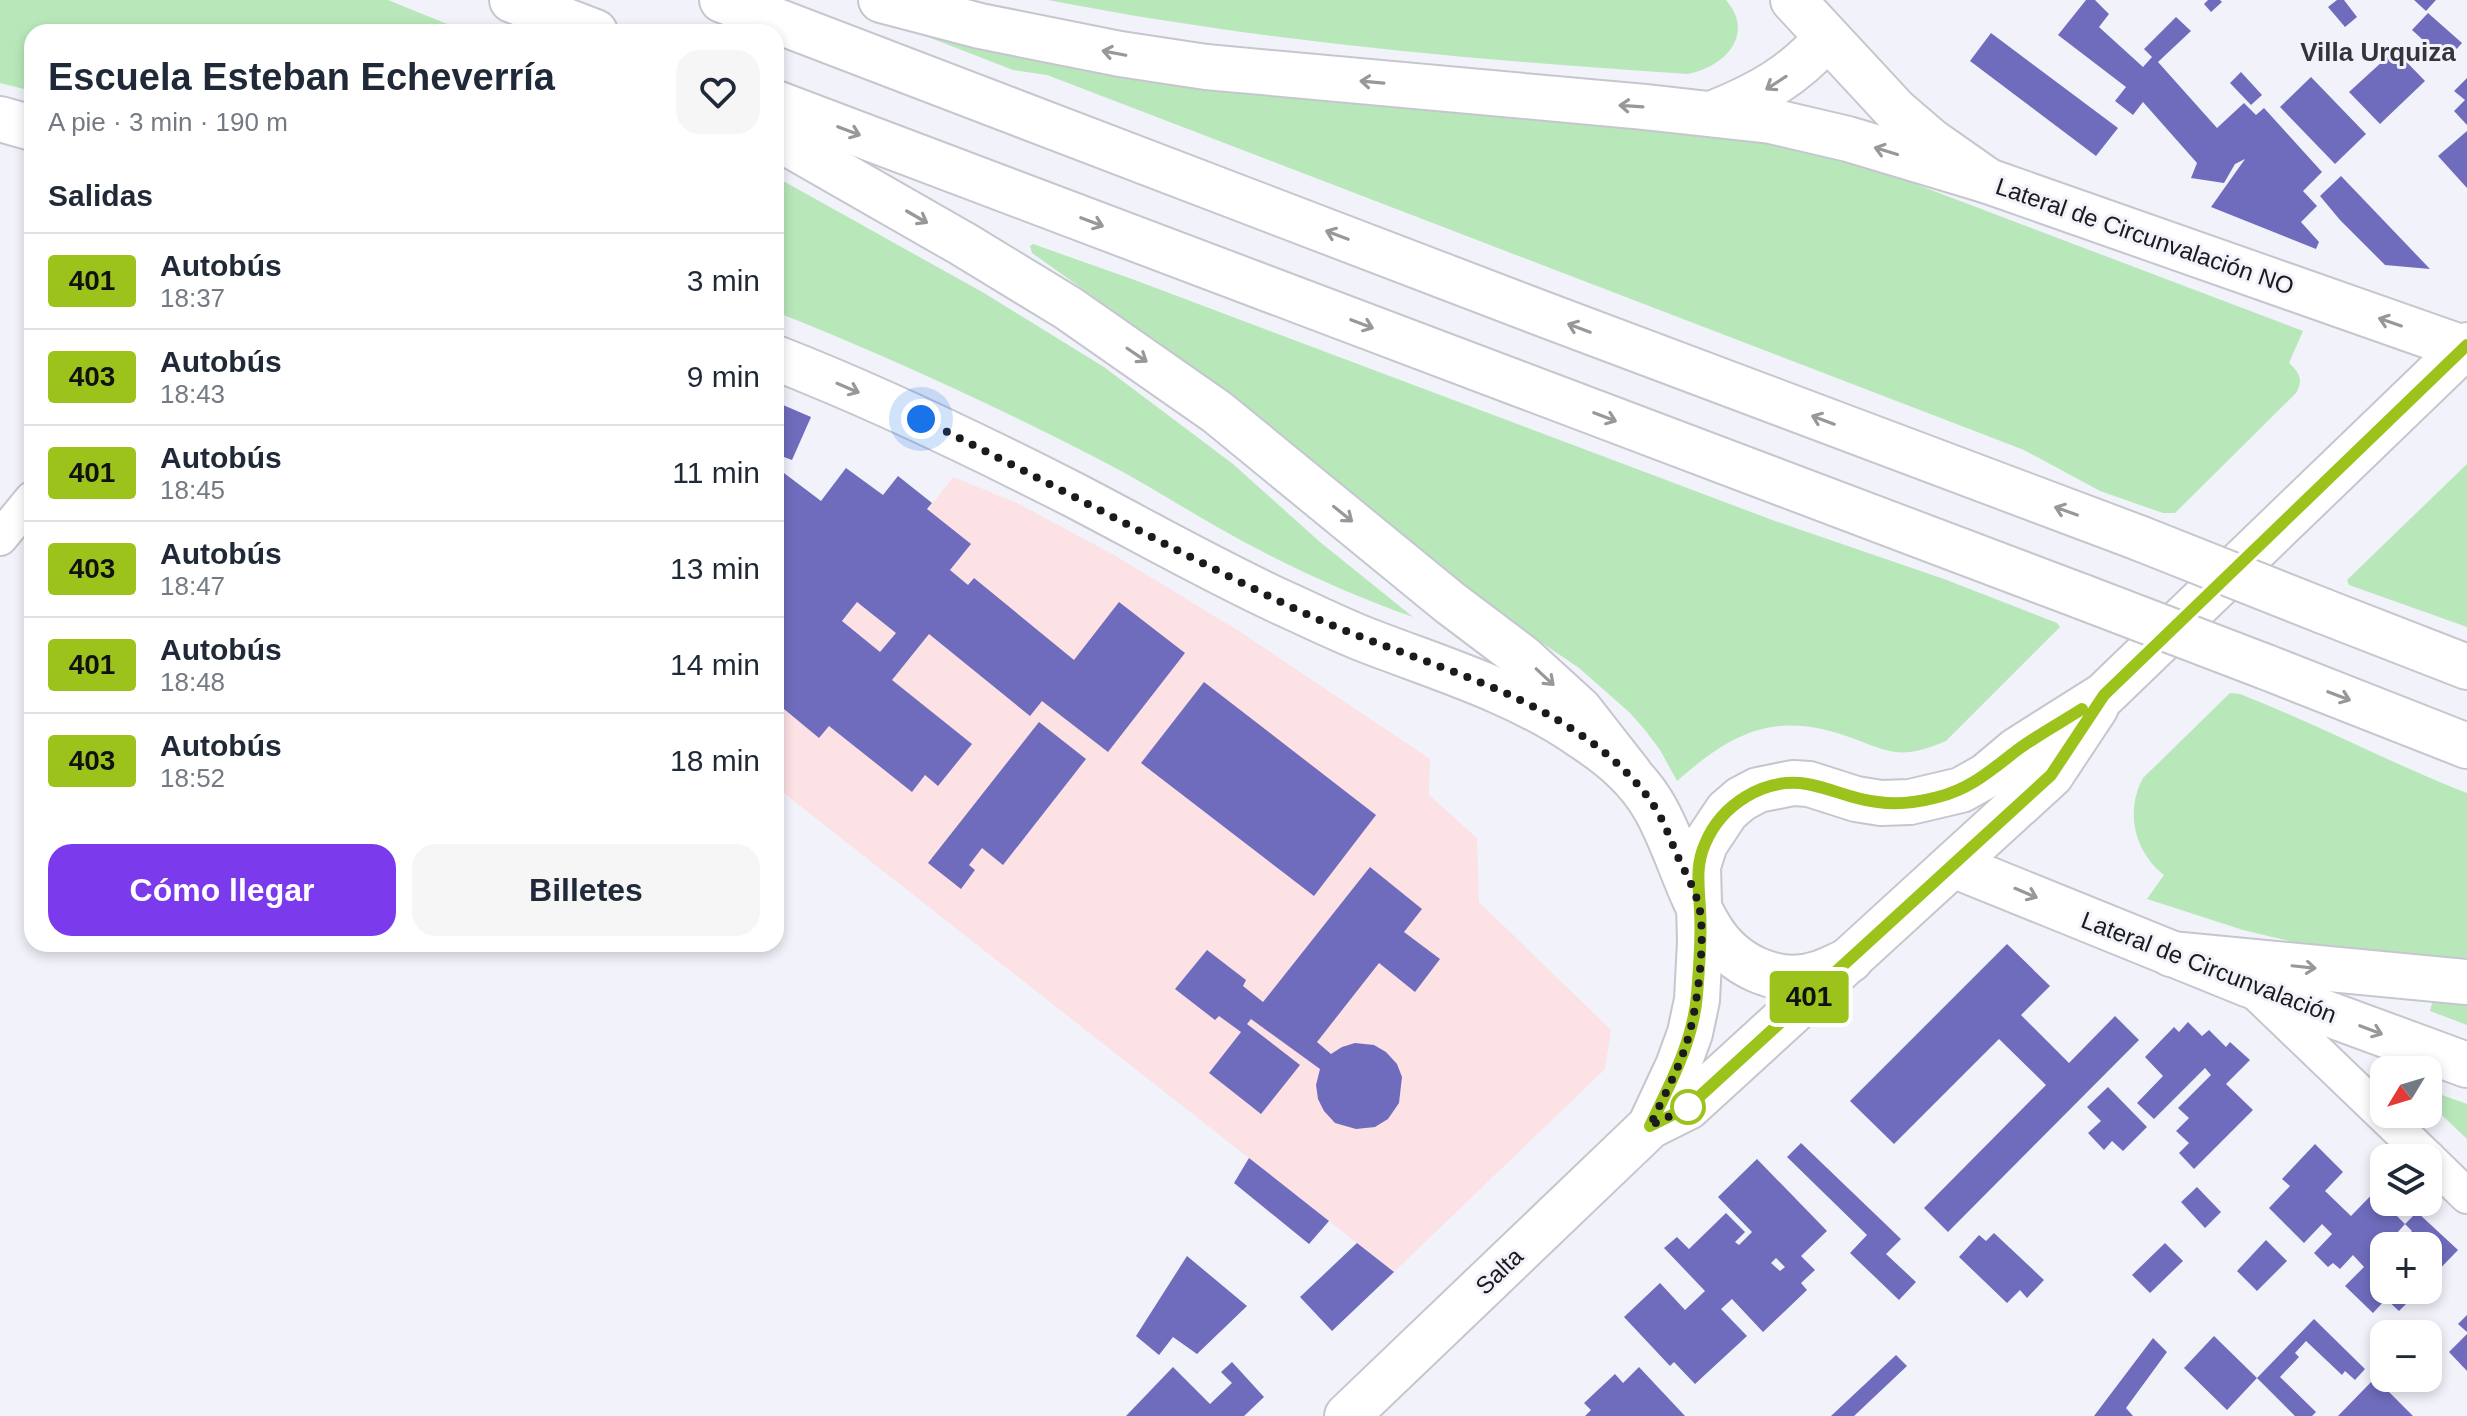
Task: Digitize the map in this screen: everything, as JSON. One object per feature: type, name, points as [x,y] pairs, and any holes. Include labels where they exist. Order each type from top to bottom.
[{"type":"main road","points":[[512,0],[574,24]]},
{"type":"main road","points":[[722,0],[2139,538],[2467,667]]},
{"type":"main road","points":[[881,0],[980,26],[1120,54],[1206,67],[1714,113],[1807,129],[1988,181]]},
{"type":"main road","name":"Lateral de Circunvalación NO","points":[[1793,0],[1835,19],[1896,111],[1931,141],[1988,181],[2465,346]]},
{"type":"main road","points":[[1714,113],[1756,96],[1805,62],[1835,19]]},
{"type":"main road","points":[[784,106],[2083,597],[2467,746]]},
{"type":"main road","points":[[0,119],[24,126]]},
{"type":"main road","points":[[784,142],[1068,308],[1217,412],[1449,602],[1522,657],[1580,710],[1655,807],[1700,910],[1720,942],[1738,959],[1759,972],[1780,978],[1818,974],[1850,960]]},
{"type":"main road","name":"Salta","points":[[1650,1126],[1690,1033],[1697,1000],[1698,866],[1705,844],[1727,811],[1758,790],[1793,783],[1809,784],[1856,799],[1881,803],[1937,797],[1961,790],[1986,776],[2017,750],[2104,695],[2465,346]]},
{"type":"main road","points":[[784,361],[897,408],[964,440],[1123,520],[1194,560],[1312,616],[1513,696],[1565,725],[1630,774]]},
{"type":"main road","name":"Salta","points":[[1347,1416],[1650,1126],[1688,1107],[2051,775],[2104,695]]},
{"type":"main road","name":"Lateral de Circunvalación","points":[[1953,865],[2247,984],[2467,1065]]},
{"type":"main road","points":[[2171,954],[2467,982]]},
{"type":"street","points":[[0,538],[24,509]]},
{"type":"street","points":[[2247,984],[2413,1144]]},
{"type":"street","points":[[2442,1172],[2467,1196]]},
{"type":"shaded area","points":[[953,477],[1017,503],[1114,555],[1239,631],[1430,759],[1429,795],[1477,838],[1479,902],[1611,1030],[1605,1069],[1394,1272],[784,793],[784,697]]},
{"type":"green space","points":[[0,0],[388,0],[447,24],[24,24],[24,89],[0,83]]},
{"type":"green space","points":[[1048,0],[1726,0],[1738,25],[1737,37],[1724,57],[1688,74],[1527,62],[1286,38]]},
{"type":"green space","points":[[897,25],[1750,136],[1860,163],[2303,331],[2289,363],[2298,373],[2300,384],[2296,393],[2175,513],[2163,513],[2100,491],[2024,450],[1047,75],[1013,70]]},
{"type":"green space","points":[[784,181],[984,293],[1104,367],[1233,464],[1320,542],[1413,617],[1287,564],[1108,464],[986,403],[784,315]]},
{"type":"green space","points":[[1033,244],[1775,521],[1944,579],[2057,623],[2060,627],[1946,741],[1929,748],[1892,751],[1815,728],[1792,725],[1771,727],[1732,741],[1677,781],[1645,730],[1579,668],[1467,592],[1218,385],[1032,253],[1030,246]]},
{"type":"green space","points":[[2467,464],[2467,627],[2349,585],[2347,580]]},
{"type":"green space","points":[[2230,693],[2269,706],[2467,793],[2467,963],[2315,947],[2243,930],[2147,899],[2164,875],[2146,855],[2136,830],[2134,804],[2143,778]]},
{"type":"green space","points":[[2433,999],[2467,1002],[2467,1025],[2430,1011]]},
{"type":"green space","points":[[2442,1095],[2467,1104],[2467,1139],[2442,1115]]},
{"type":"building","points":[[2086,0],[2095,0],[2109,14],[2099,27],[2143,67],[2152,57],[2144,49],[2176,17],[2191,31],[2158,62],[2217,128],[2244,103],[2256,115],[2264,108],[2322,172],[2303,191],[2317,206],[2301,222],[2319,242],[2316,249],[2211,207],[2245,159],[2235,164],[2224,183],[2191,178],[2197,163],[2143,102],[2133,115],[2115,101],[2126,87],[2058,35]]},
{"type":"building","points":[[2208,0],[2222,2],[2211,12],[2204,4]]},
{"type":"building","points":[[2337,0],[2344,0],[2357,17],[2345,27],[2328,7]]},
{"type":"building","points":[[2414,0],[2436,0],[2426,11]]},
{"type":"building","points":[[2428,13],[2462,43],[2446,61],[2412,30]]},
{"type":"building","points":[[1991,33],[2118,128],[2096,156],[1970,61]]},
{"type":"building","points":[[2395,50],[2425,81],[2380,124],[2349,92]]},
{"type":"building","points":[[2241,72],[2262,95],[2251,105],[2230,83]]},
{"type":"building","points":[[2311,77],[2366,134],[2335,164],[2280,107]]},
{"type":"building","points":[[2467,78],[2467,125],[2454,111],[2465,100],[2454,91]]},
{"type":"building","points":[[2467,131],[2467,188],[2438,156]]},
{"type":"building","points":[[2341,176],[2430,269],[2385,265],[2340,220],[2320,196]]},
{"type":"building","points":[[784,405],[811,417],[792,460],[784,457]]},
{"type":"building","points":[[846,468],[883,495],[898,476],[932,503],[927,509],[971,544],[950,570],[968,585],[974,578],[1074,660],[1119,602],[1185,653],[1108,752],[1042,701],[1030,716],[929,634],[892,680],[972,744],[938,786],[925,775],[912,792],[829,726],[819,738],[784,709],[784,473],[821,501]],"holes":[[[857,602],[896,633],[880,652],[842,621]]]},
{"type":"building","points":[[1204,682],[1376,815],[1314,896],[1141,763]]},
{"type":"building","points":[[1039,722],[1086,759],[1003,865],[982,848],[969,865],[975,870],[961,889],[928,863]]},
{"type":"building","points":[[1370,867],[1422,909],[1404,932],[1440,959],[1415,992],[1379,963],[1317,1042],[1331,1054],[1355,1043],[1374,1045],[1386,1052],[1397,1064],[1402,1077],[1399,1103],[1388,1119],[1375,1127],[1356,1129],[1335,1123],[1318,1099],[1316,1085],[1320,1069],[1251,1019],[1247,1024],[1300,1065],[1261,1114],[1209,1073],[1241,1032],[1219,1016],[1215,1020],[1175,989],[1207,950],[1246,980],[1243,986],[1263,1002]]},
{"type":"building","points":[[2007,944],[2050,986],[2021,1015],[2069,1063],[2115,1016],[2139,1040],[1948,1232],[1924,1208],[2046,1085],[1999,1039],[1894,1144],[1850,1101]]},
{"type":"building","points":[[2188,1022],[2202,1036],[2209,1030],[2226,1047],[2230,1042],[2250,1060],[2226,1084],[2253,1110],[2194,1169],[2179,1153],[2189,1143],[2176,1131],[2189,1118],[2178,1108],[2211,1075],[2205,1068],[2154,1119],[2137,1103],[2163,1076],[2145,1057],[2174,1027],[2179,1032]]},
{"type":"building","points":[[2108,1087],[2147,1127],[2123,1151],[2112,1141],[2104,1150],[2088,1133],[2101,1121],[2087,1107]]},
{"type":"building","points":[[1801,1143],[1901,1239],[1886,1254],[1916,1282],[1899,1300],[1850,1253],[1867,1235],[1787,1157]]},
{"type":"building","points":[[2315,1144],[2343,1172],[2325,1191],[2351,1216],[2370,1196],[2370,1216],[2397,1216],[2405,1224],[2398,1232],[2370,1232],[2370,1304],[2381,1304],[2373,1313],[2345,1286],[2364,1267],[2353,1255],[2340,1269],[2333,1263],[2328,1267],[2314,1253],[2332,1234],[2322,1224],[2304,1243],[2269,1208],[2290,1186],[2282,1179]]},
{"type":"building","points":[[1249,1158],[1329,1221],[1309,1244],[1234,1183]]},
{"type":"building","points":[[1757,1159],[1827,1231],[1801,1256],[1815,1270],[1801,1283],[1807,1290],[1763,1332],[1732,1299],[1721,1309],[1747,1336],[1695,1384],[1674,1362],[1670,1366],[1624,1317],[1660,1283],[1685,1310],[1705,1291],[1664,1248],[1677,1237],[1689,1249],[1726,1213],[1745,1232],[1735,1242],[1739,1245],[1752,1232],[1718,1197]],"holes":[[[1776,1258],[1785,1267],[1780,1271],[1771,1263]]]},
{"type":"building","points":[[2197,1187],[2221,1212],[2205,1228],[2181,1202]]},
{"type":"building","points":[[2413,1216],[2421,1216],[2439,1232],[2411,1232],[2405,1224]]},
{"type":"building","points":[[1994,1233],[2044,1280],[2027,1298],[2020,1290],[2007,1303],[1959,1257],[1979,1235],[1986,1241]]},
{"type":"building","points":[[2442,1235],[2458,1250],[2442,1267]]},
{"type":"building","points":[[2266,1240],[2287,1261],[2257,1291],[2237,1271]]},
{"type":"building","points":[[1357,1243],[1394,1272],[1332,1331],[1300,1297]]},
{"type":"building","points":[[2165,1243],[2183,1261],[2150,1293],[2132,1275]]},
{"type":"building","points":[[1187,1256],[1247,1306],[1197,1354],[1173,1337],[1159,1355],[1136,1336]]},
{"type":"building","points":[[2391,1304],[2406,1304],[2399,1311]]},
{"type":"building","points":[[2467,1315],[2467,1332],[2458,1324]]},
{"type":"building","points":[[2314,1319],[2365,1369],[2355,1380],[2345,1371],[2342,1375],[2306,1341],[2295,1353],[2299,1357],[2280,1377],[2316,1412],[2312,1416],[2295,1416],[2257,1378]]},
{"type":"building","points":[[2467,1334],[2467,1371],[2449,1352]]},
{"type":"building","points":[[2214,1336],[2257,1378],[2227,1410],[2184,1368]]},
{"type":"building","points":[[2153,1338],[2167,1352],[2126,1408],[2133,1416],[2094,1416]]},
{"type":"building","points":[[1896,1355],[1907,1366],[1854,1416],[1831,1416]]},
{"type":"building","points":[[1232,1362],[1264,1397],[1244,1416],[1126,1416],[1173,1367],[1210,1404],[1232,1383],[1221,1372]]},
{"type":"building","points":[[1639,1367],[1685,1416],[1585,1416],[1591,1410],[1584,1403],[1615,1374],[1623,1383]]},
{"type":"building","points":[[2370,1383],[2370,1392],[2389,1392],[2413,1416],[2338,1416]]},
{"type":"bus line","name":"401","points":[[2082,709],[2017,750],[1986,776],[1961,790],[1937,797],[1881,803],[1856,799],[1809,784],[1793,783],[1758,790],[1727,811],[1705,844],[1698,866],[1700,942],[1697,1000],[1690,1033],[1650,1126],[1688,1107],[2051,775],[2104,695],[2467,345]]},
{"type":"district","name":"Villa Urquiza","points":[[2378,52]]},
{"type":"route","points":[[921,419],[1257,590],[1362,638],[1513,696],[1565,725],[1630,774],[1655,807],[1700,910],[1697,1000],[1690,1033],[1650,1126],[1688,1107]]}]
